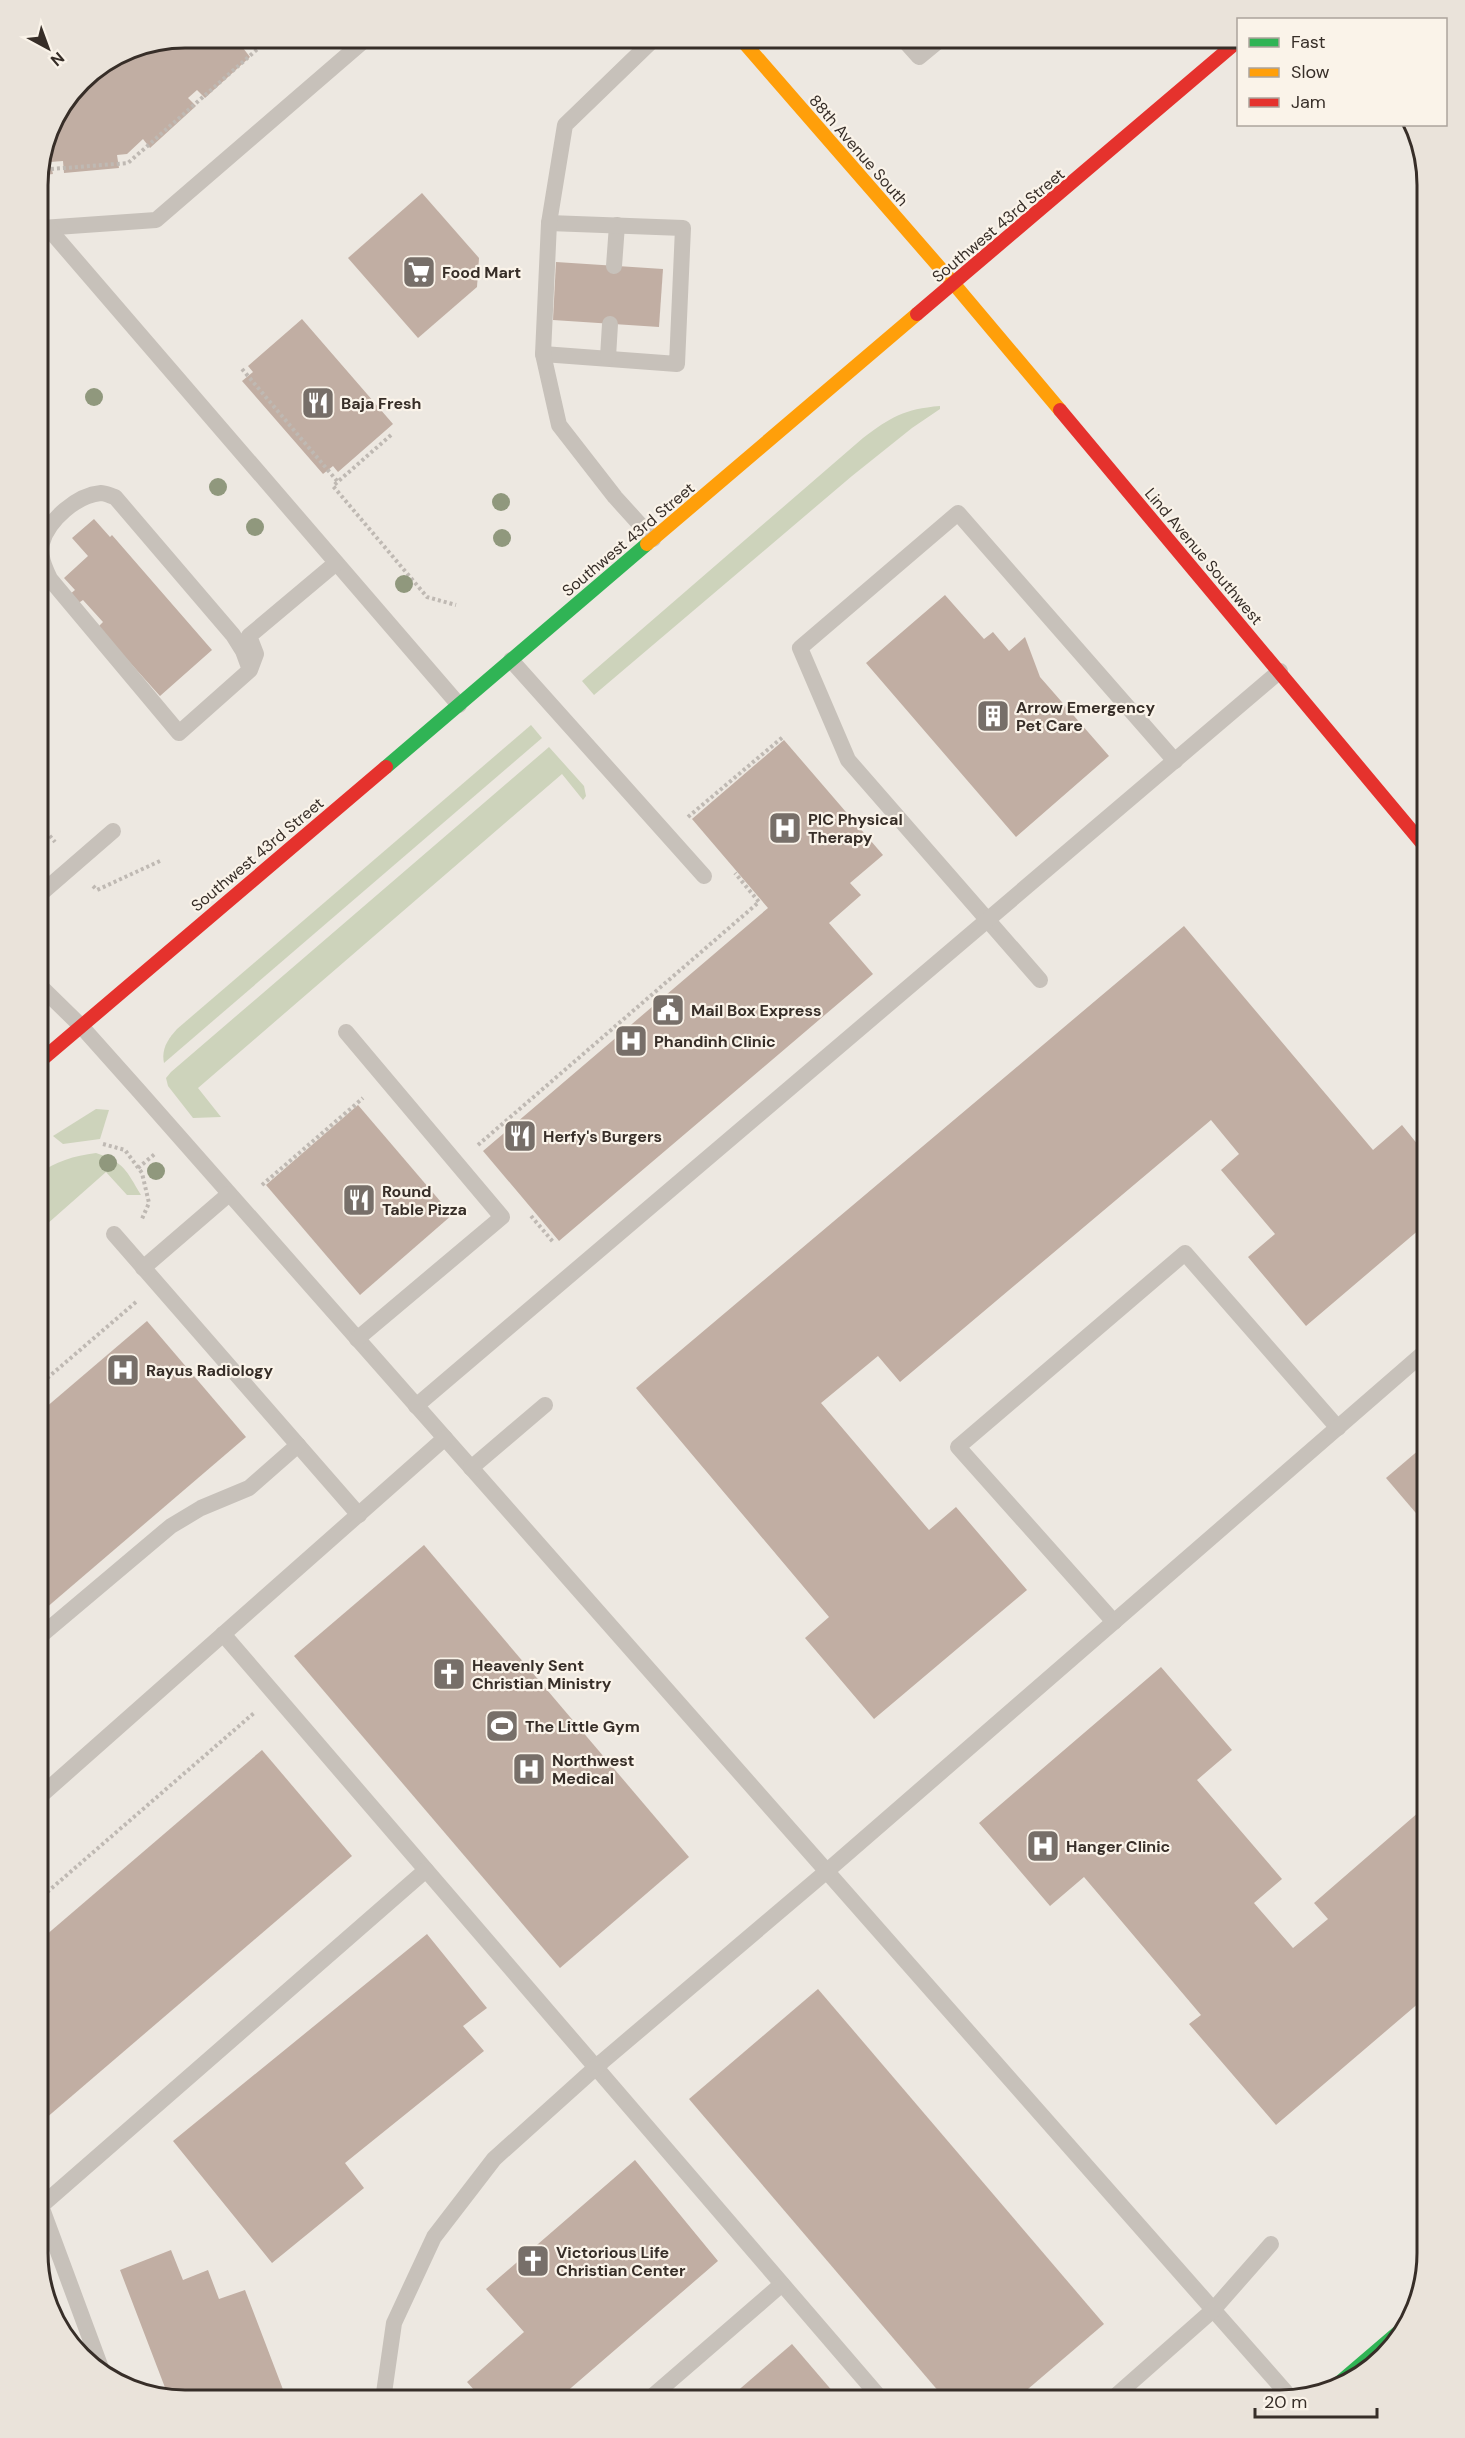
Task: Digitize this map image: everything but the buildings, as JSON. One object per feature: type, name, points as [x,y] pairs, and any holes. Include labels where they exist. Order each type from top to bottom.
[{"type":"main road","name":"88th Avenue South","points":[[749,48],[954,284]]},
{"type":"main road","name":"Southwest 43rd Street","points":[[48,1054],[1230,48]]},
{"type":"main road","name":"Lind Avenue Southwest","points":[[954,284],[1417,836]]},
{"type":"lane","points":[[48,228],[156,220],[355,48]]},
{"type":"lane","points":[[645,48],[565,125],[549,223],[543,354],[559,425],[615,497],[653,539]]},
{"type":"lane","points":[[911,48],[919,57],[930,48]]},
{"type":"lane","points":[[543,354],[608,357],[677,364],[683,228],[549,223]]},
{"type":"lane","points":[[614,266],[617,225]]},
{"type":"lane","points":[[48,234],[459,705]]},
{"type":"lane","points":[[608,357],[610,324]]},
{"type":"lane","points":[[48,533],[62,511],[75,502],[101,493],[115,497],[233,635],[243,651],[250,670]]},
{"type":"lane","points":[[1040,980],[848,760],[800,648],[958,513],[1175,761]]},
{"type":"lane","points":[[48,574],[179,733],[250,670],[256,654],[249,636],[336,562]]},
{"type":"lane","points":[[511,660],[704,876]]},
{"type":"lane","points":[[416,1406],[1280,671]]},
{"type":"lane","points":[[48,887],[113,831]]},
{"type":"lane","points":[[48,994],[81,1026],[1284,2390]]},
{"type":"lane","points":[[346,1032],[502,1217],[357,1339]]},
{"type":"lane","points":[[143,1268],[234,1199]]},
{"type":"lane","points":[[114,1234],[359,1515]]},
{"type":"lane","points":[[1114,1622],[958,1447],[1185,1253],[1338,1428]]},
{"type":"lane","points":[[384,2390],[394,2323],[434,2237],[494,2159],[595,2068],[827,1871],[1417,1360]]},
{"type":"lane","points":[[471,1468],[545,1405]]},
{"type":"lane","points":[[48,1789],[445,1438]]},
{"type":"lane","points":[[48,1630],[171,1526],[201,1508],[249,1488],[298,1445]]},
{"type":"lane","points":[[223,1634],[873,2390]]},
{"type":"lane","points":[[48,2200],[426,1870]]},
{"type":"lane","points":[[48,2225],[97,2358]]},
{"type":"lane","points":[[1122,2390],[1213,2310],[1271,2244]]},
{"type":"lane","points":[[660,2390],[782,2284]]},
{"type":"path","points":[[49,169],[128,163],[259,48]]},
{"type":"path","points":[[242,369],[338,482]]},
{"type":"path","points":[[391,435],[333,486],[427,597],[456,605]]},
{"type":"path","points":[[695,826],[688,818],[784,736]]},
{"type":"path","points":[[474,1148],[759,902],[730,868]]},
{"type":"path","points":[[234,1199],[365,1096]]},
{"type":"path","points":[[138,1168],[157,1153]]},
{"type":"path","points":[[525,1208],[554,1243]]},
{"type":"path","points":[[48,1377],[144,1295]]},
{"type":"path","points":[[48,1891],[255,1713]]},
{"type":"green space","points":[[940,406],[940,409],[912,428],[852,476],[594,695],[582,681],[863,438],[899,415],[917,409]]},
{"type":"green space","points":[[531,725],[542,738],[164,1063],[166,1044],[177,1029]]},
{"type":"green space","points":[[549,747],[584,786],[586,796],[583,800],[562,774],[198,1088],[221,1117],[193,1118],[168,1086],[166,1078],[171,1072]]},
{"type":"green space","points":[[96,1109],[109,1110],[100,1139],[63,1144],[53,1136]]},
{"type":"green space","points":[[96,1153],[113,1160],[132,1179],[141,1195],[127,1195],[106,1172],[48,1223],[48,1168],[80,1156]]},
{"type":"traffic: fast","points":[[386,767],[647,544]]},
{"type":"traffic: slow","points":[[749,48],[1060,410]]},
{"type":"traffic: slow","points":[[647,544],[917,314]]},
{"type":"traffic: jam","points":[[917,314],[1230,48]]},
{"type":"traffic: jam","points":[[1060,410],[1417,837]]},
{"type":"traffic: jam","points":[[48,1054],[386,767]]},
{"type":"place","name":"Food Mart","points":[[419,272]]},
{"type":"place","name":"Baja Fresh","points":[[318,403]]},
{"type":"place","name":"Arrow Emergency Pet Care","points":[[993,716]]},
{"type":"place","name":"PIC Physical Therapy","points":[[785,828]]},
{"type":"place","name":"Mail Box Express","points":[[668,1010]]},
{"type":"place","name":"Phandinh Clinic","points":[[631,1041]]},
{"type":"place","name":"Herfy's Burgers","points":[[520,1136]]},
{"type":"place","name":"Round Table Pizza","points":[[359,1200]]},
{"type":"place","name":"Rayus Radiology","points":[[123,1370]]},
{"type":"place","name":"Heavenly Sent Christian Ministry","points":[[449,1674]]},
{"type":"place","name":"The Little Gym","points":[[502,1726]]},
{"type":"place","name":"Northwest Medical","points":[[529,1769]]},
{"type":"place","name":"Hanger Clinic","points":[[1043,1846]]},
{"type":"place","name":"Victorious Life Christian Center","points":[[533,2261]]}]
